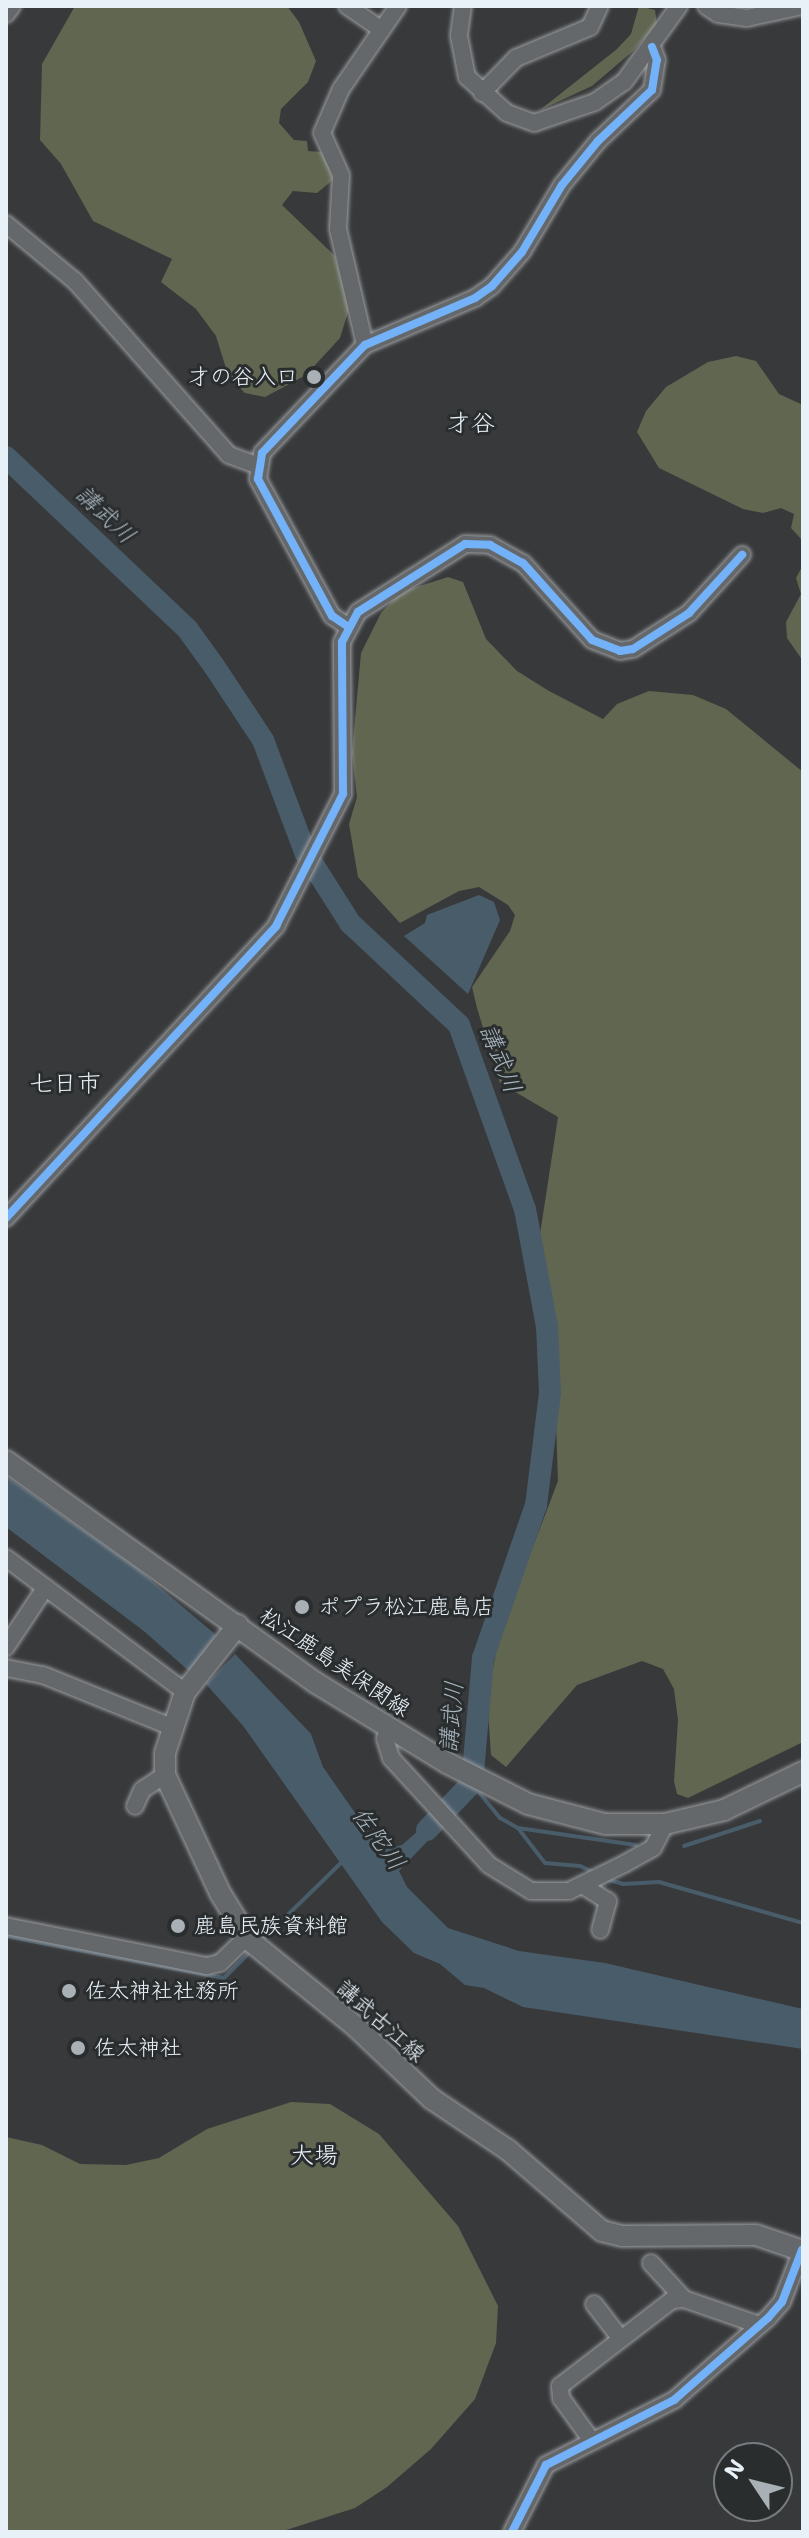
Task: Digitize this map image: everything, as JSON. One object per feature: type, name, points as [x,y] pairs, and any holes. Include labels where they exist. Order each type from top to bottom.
[{"type":"main road","name":"松江鹿島美保関線","points":[[6,1461],[233,1632],[497,1791],[567,1816],[605,1824],[665,1824],[724,1810],[803,1772]]},
{"type":"main road","points":[[165,1775],[172,1727],[189,1685],[233,1632]]},
{"type":"main road","name":"講武古江線","points":[[165,1775],[220,1893],[252,1943],[356,2027],[432,2099],[508,2150],[602,2231],[622,2236],[756,2235],[802,2250]]},
{"type":"street","points":[[6,14],[12,6]]},
{"type":"street","points":[[347,6],[382,30]]},
{"type":"street","points":[[365,345],[338,229],[341,175],[322,133],[341,89],[398,6]]},
{"type":"street","points":[[482,93],[516,58],[590,27],[600,6]]},
{"type":"street","points":[[461,7],[461,56],[467,77],[515,119],[544,123],[610,93],[652,47],[679,6]]},
{"type":"street","points":[[706,6],[718,14],[747,18],[803,6]]},
{"type":"street","points":[[347,626],[332,616],[258,479],[256,465],[276,435],[365,345],[475,298],[492,286],[522,252],[580,163],[652,90],[657,60],[652,47]]},
{"type":"street","points":[[6,224],[75,281],[229,455],[256,465]]},
{"type":"street","points":[[6,1218],[265,942],[317,850],[343,794],[342,642],[347,626],[376,598],[465,544],[490,545],[523,563],[592,640],[612,649],[633,649],[689,613],[742,555]]},
{"type":"street","points":[[6,1558],[45,1588],[189,1685]]},
{"type":"street","points":[[6,1647],[45,1588]]},
{"type":"street","points":[[6,1668],[43,1675],[172,1727]]},
{"type":"street","points":[[388,1728],[386,1751],[489,1865],[519,1886],[556,1894],[582,1885],[653,1848],[665,1824]]},
{"type":"street","points":[[135,1806],[142,1790],[165,1775]]},
{"type":"street","points":[[582,1885],[608,1901],[600,1930]]},
{"type":"street","points":[[6,1926],[207,1966],[220,1963],[252,1943]]},
{"type":"street","points":[[512,2532],[546,2465],[674,2400],[782,2302],[802,2250]]},
{"type":"street","points":[[651,2263],[684,2299]]},
{"type":"street","points":[[592,2441],[559,2389],[672,2300],[684,2299],[759,2325]]},
{"type":"street","points":[[594,2304],[621,2339]]},
{"type":"green space","points":[[75,6],[287,6],[299,22],[316,61],[308,82],[281,109],[279,123],[294,140],[307,141],[308,151],[322,152],[333,160],[334,179],[317,193],[293,191],[282,205],[335,256],[349,309],[340,338],[306,375],[265,397],[245,393],[229,378],[216,336],[196,309],[161,282],[172,259],[93,221],[61,164],[40,140],[42,64]]},
{"type":"green space","points":[[639,6],[655,10],[657,24],[633,51],[592,86],[540,110],[617,49],[631,34]]},
{"type":"green space","points":[[736,356],[756,361],[779,394],[803,405],[803,541],[791,528],[794,514],[781,508],[763,513],[743,509],[659,468],[637,432],[646,411],[666,387],[708,362]]},
{"type":"green space","points":[[803,565],[803,661],[787,638],[786,622],[801,594],[796,578]]},
{"type":"green space","points":[[448,577],[463,582],[486,639],[517,671],[549,691],[603,719],[617,704],[649,691],[693,695],[726,709],[803,772],[803,1742],[688,1798],[677,1794],[674,1781],[678,1720],[674,1689],[663,1669],[642,1661],[577,1685],[506,1767],[491,1755],[487,1697],[500,1633],[558,1481],[552,1308],[538,1247],[558,1117],[500,1083],[472,987],[510,931],[515,915],[508,905],[479,887],[459,891],[400,923],[358,877],[349,824],[357,797],[352,753],[361,653],[381,613],[401,592]]},
{"type":"green space","points":[[291,2102],[330,2104],[379,2134],[458,2226],[498,2306],[496,2343],[475,2399],[431,2449],[387,2487],[355,2508],[280,2532],[6,2532],[6,2137],[42,2145],[80,2164],[126,2165],[159,2158],[207,2129]]},
{"type":"water","points":[[479,895],[494,902],[500,920],[468,994],[404,936],[425,923],[427,915]]},
{"type":"water","points":[[6,1476],[138,1569],[216,1635],[190,1672],[145,1632],[6,1527]]},
{"type":"water","points":[[235,1654],[311,1734],[323,1767],[381,1850],[402,1845],[434,1817],[442,1826],[399,1871],[407,1887],[448,1928],[519,1951],[605,1963],[803,2009],[803,2049],[523,2007],[484,1988],[465,1985],[440,1964],[414,1953],[382,1922],[244,1727],[206,1684]]},
{"type":"waterway","name":"講武川","points":[[6,457],[188,630],[214,666],[263,740],[305,852],[350,923],[459,1025],[525,1209],[547,1326],[550,1393],[536,1505],[483,1658],[472,1783],[427,1830]]},
{"type":"waterway","name":"講武川","points":[[473,1785],[500,1818],[518,1828],[545,1863],[580,1866],[595,1873]]},
{"type":"waterway","points":[[684,1846],[760,1821]]},
{"type":"waterway","points":[[518,1828],[636,1845]]},
{"type":"waterway","points":[[261,1941],[341,1863]]},
{"type":"waterway","name":"講武川","points":[[606,1879],[623,1884],[659,1882],[803,1923]]},
{"type":"waterway","points":[[6,1936],[224,1978],[252,1950]]},
{"type":"cycle path","points":[[347,626],[332,616],[258,479],[262,453],[365,345],[475,298],[492,286],[522,252],[562,185],[598,141],[652,90],[657,60],[652,47]]},
{"type":"cycle path","points":[[6,1218],[276,926],[343,794],[342,642],[358,612],[465,544],[490,545],[523,563],[592,640],[620,651],[633,649],[689,613],[742,555]]},
{"type":"cycle path","points":[[512,2532],[546,2465],[674,2400],[768,2318],[782,2302],[802,2250]]},
{"type":"place","name":"才の谷入口","points":[[314,377]]},
{"type":"place","name":"ポプラ松江鹿島店","points":[[302,1607]]},
{"type":"place","name":"鹿島民族資料館","points":[[178,1926]]},
{"type":"place","name":"佐太神社社務所","points":[[69,1991]]},
{"type":"place","name":"佐太神社","points":[[78,2048]]},
{"type":"district","name":"才谷","points":[[471,424]]},
{"type":"district","name":"七日市","points":[[65,1084]]},
{"type":"district","name":"大場","points":[[314,2156]]},
{"type":"water label","name":"佐陀川","points":[[378,1839]]}]
